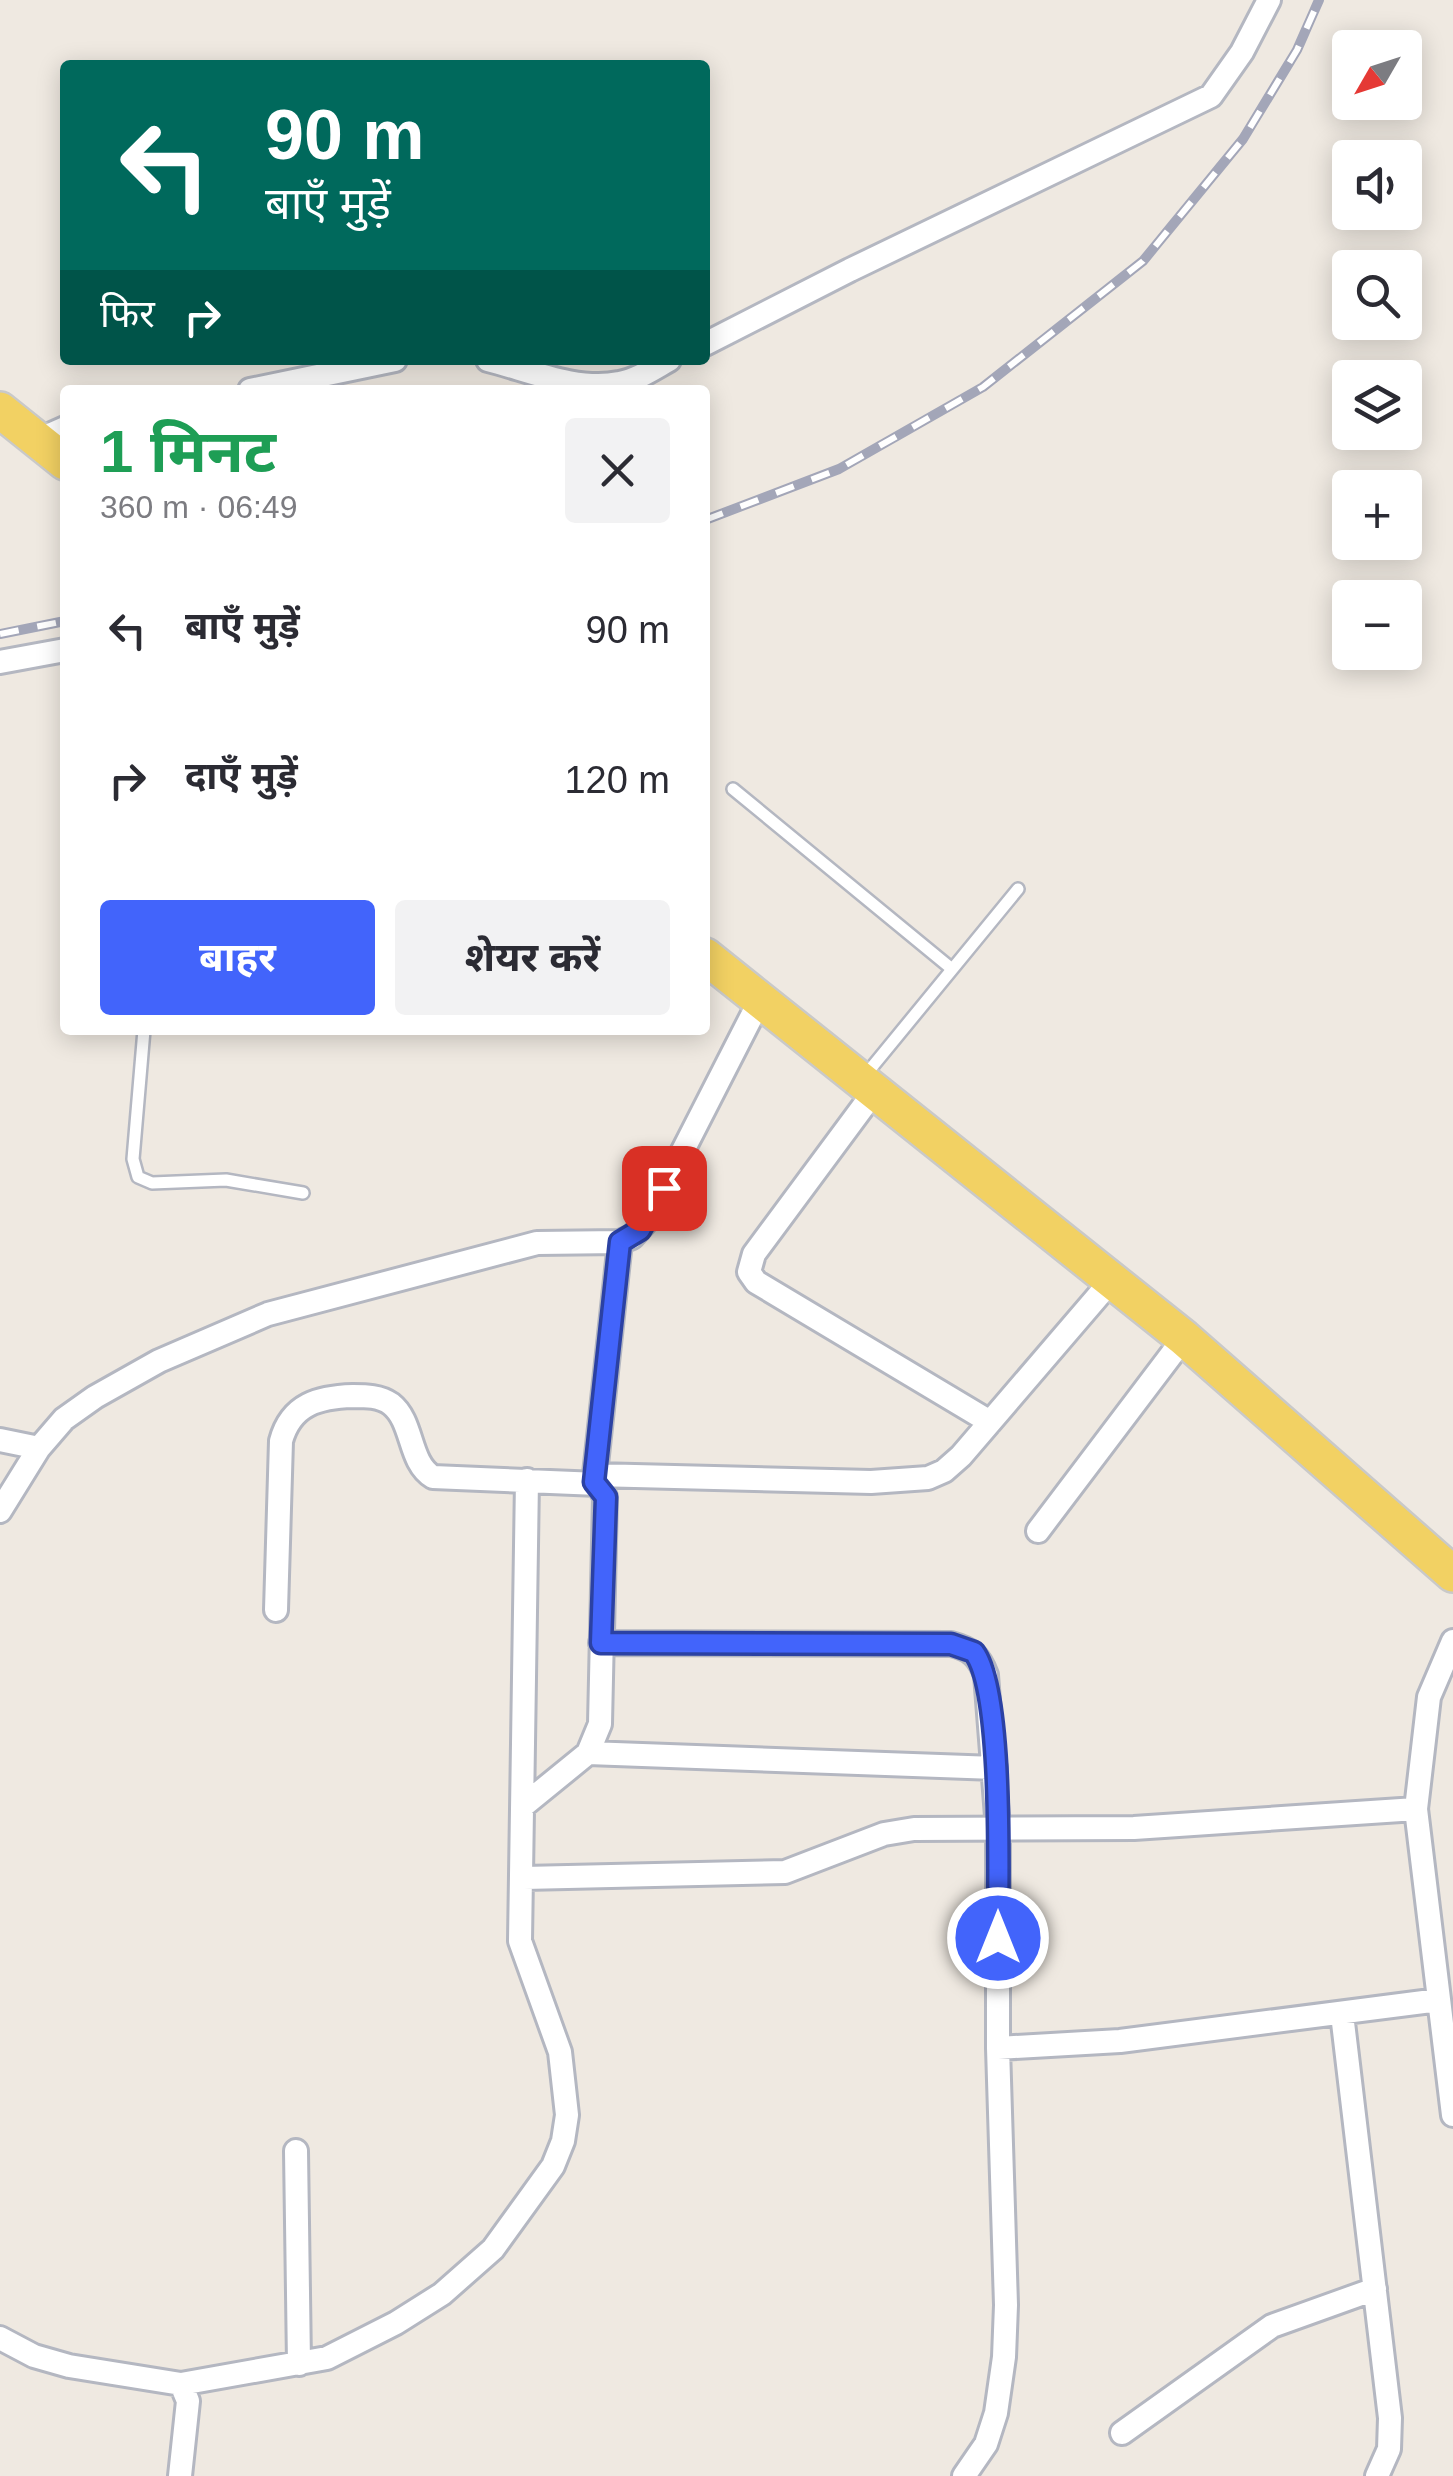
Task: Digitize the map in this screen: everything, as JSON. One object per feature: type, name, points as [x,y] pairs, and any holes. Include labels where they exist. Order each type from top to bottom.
[{"type":"main road","points":[[0,410],[56,443]]},
{"type":"main road","points":[[710,960],[1184,1338],[1453,1574]]},
{"type":"street","points":[[710,342],[1211,96],[1242,52],[1268,0]]},
{"type":"street","points":[[274,385],[371,365]]},
{"type":"street","points":[[508,365],[607,385],[640,376],[660,365]]},
{"type":"street","points":[[0,662],[60,651]]},
{"type":"street","points":[[0,1510],[39,1448],[64,1419],[94,1397],[159,1361],[268,1314],[537,1243],[620,1242],[632,1237],[648,1219],[760,1000]]},
{"type":"street","points":[[867,1086],[754,1254],[749,1272],[756,1282],[990,1422]]},
{"type":"street","points":[[524,1806],[588,1753],[600,1724],[606,1497],[594,1479],[620,1242]]},
{"type":"street","points":[[276,1610],[281,1441],[290,1420],[307,1404],[332,1396],[380,1398],[398,1411],[421,1465],[433,1476],[871,1482],[928,1478],[952,1466],[1111,1281]]},
{"type":"street","points":[[1038,1530],[1184,1338]]},
{"type":"street","points":[[0,1440],[39,1448]]},
{"type":"street","points":[[0,2338],[52,2361],[181,2384],[299,2364],[351,2349],[442,2294],[494,2250],[553,2166],[568,2115],[565,2083],[560,2052],[520,1941],[524,1878],[527,1480]]},
{"type":"street","points":[[1453,1641],[1429,1696],[1416,1809],[1453,2115]]},
{"type":"street","points":[[601,1643],[964,1647],[974,1652],[986,1675],[998,1829],[1004,2357],[996,2413],[986,2444],[964,2476]]},
{"type":"street","points":[[588,1753],[995,1768]]},
{"type":"street","points":[[524,1878],[785,1872],[896,1831],[1134,1828],[1416,1809]]},
{"type":"street","points":[[998,2048],[1120,2041],[1439,2000]]},
{"type":"street","points":[[1342,2014],[1391,2434],[1377,2476]]},
{"type":"street","points":[[296,2152],[299,2364]]},
{"type":"street","points":[[1122,2432],[1272,2326],[1375,2289]]},
{"type":"street","points":[[180,2476],[188,2400],[181,2384]]},
{"type":"lane","points":[[733,789],[952,969]]},
{"type":"lane","points":[[867,1086],[952,969],[1018,890]]},
{"type":"lane","points":[[144,1035],[133,1159],[138,1177],[152,1183],[226,1180],[303,1193]]},
{"type":"railway","points":[[710,518],[839,469],[983,387],[1143,261],[1243,139],[1297,50],[1319,0]]},
{"type":"railway","points":[[0,634],[60,622]]},
{"type":"route","points":[[664,1188],[640,1230],[620,1242],[594,1482],[606,1497],[601,1643],[951,1644],[974,1652],[986,1675],[995,1768],[998,1938]]}]
